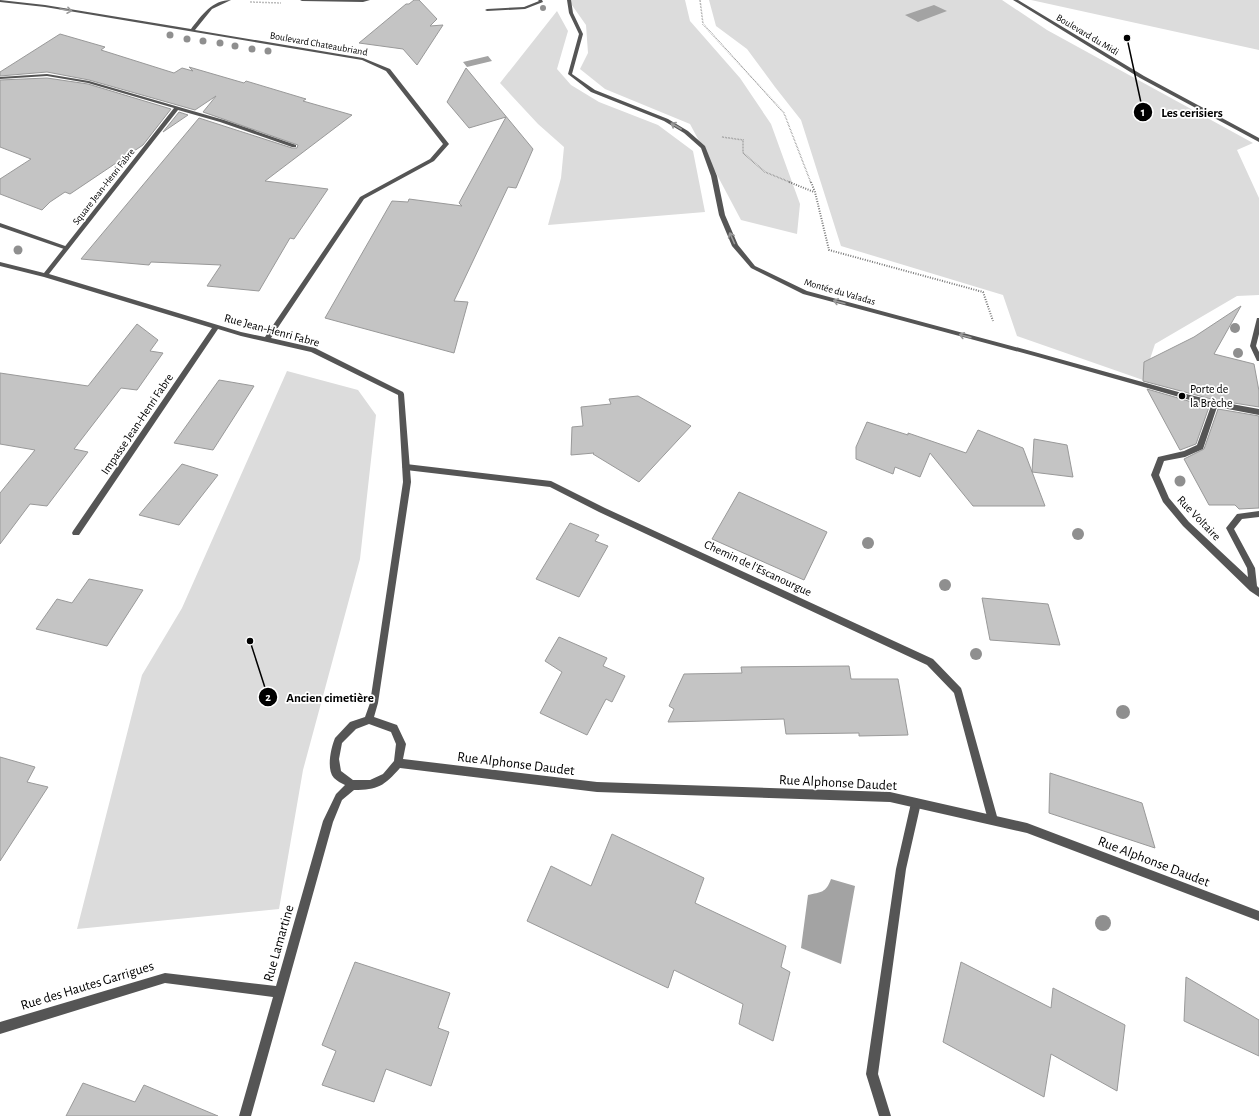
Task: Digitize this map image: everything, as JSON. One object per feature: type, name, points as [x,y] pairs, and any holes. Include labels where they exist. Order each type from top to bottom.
[{"type":"street","points":[[192,30],[210,8],[229,0]]},
{"type":"street","points":[[302,0],[368,0]]},
{"type":"street","points":[[487,10],[525,8],[540,2],[540,0]]},
{"type":"street","name":"Montée du Valadas","points":[[569,0],[572,13],[581,34],[570,74],[593,91],[666,120],[686,132],[703,147],[714,176],[722,215],[735,246],[754,267],[805,293],[1182,396],[1259,412]]},
{"type":"street","name":"Boulevard du Midi","points":[[1014,0],[1142,77],[1259,140]]},
{"type":"street","name":"Boulevard Chateaubriand","points":[[0,1],[45,6],[364,59],[388,70],[446,144],[432,160],[362,198],[266,340]]},
{"type":"street","points":[[0,78],[47,75],[89,82],[135,94],[176,109],[222,121],[294,146]]},
{"type":"street","name":"Square Jean-Henri Fabre","points":[[44,275],[176,109]]},
{"type":"street","points":[[0,225],[66,248]]},
{"type":"street","name":"Rue Jean-Henri Fabre","points":[[0,264],[44,275],[216,327],[313,350],[401,394],[407,482],[374,703],[369,720]]},
{"type":"street","points":[[1259,320],[1253,346],[1259,359]]},
{"type":"street","name":"Impasse Jean-Henri Fabre","points":[[76,533],[216,327]]},
{"type":"street","name":"Rue Voltaire","points":[[1215,404],[1200,447],[1185,454],[1161,459],[1155,474],[1166,500],[1186,524],[1256,590]]},
{"type":"street","name":"Chemin de l'Escanourgue","points":[[406,467],[551,484],[602,510],[930,662],[958,691],[993,820]]},
{"type":"street","points":[[1256,590],[1251,568],[1230,528],[1240,516],[1259,514]]},
{"type":"street","points":[[369,720],[394,728],[402,744],[398,763],[386,777],[371,786],[352,785],[337,774],[334,759],[338,741],[354,725],[369,720]]},
{"type":"street","name":"Rue Alphonse Daudet","points":[[398,763],[597,787],[890,797],[1027,828],[1259,916]]},
{"type":"street","name":"Rue Lamartine","points":[[245,1116],[328,821],[339,797],[352,785]]},
{"type":"street","points":[[885,1116],[872,1074],[902,870],[916,803]]},
{"type":"street","name":"Rue des Hautes Garrigues","points":[[0,1028],[164,978],[279,992]]},
{"type":"path","points":[[700,0],[703,24],[784,113],[815,192],[829,250],[983,292]]},
{"type":"path","points":[[694,139],[726,137],[743,140],[743,153],[765,172],[815,192]]},
{"type":"shaded area","points":[[685,0],[690,21],[740,78],[771,124],[800,204],[797,234],[741,220],[690,124],[605,89],[580,69],[588,53],[586,25],[569,1]]},
{"type":"shaded area","points":[[709,0],[1002,0],[1047,30],[1253,143],[1237,150],[1259,198],[1259,295],[1237,296],[1155,344],[1143,380],[1017,336],[1003,295],[841,246],[801,120],[747,49],[716,26]]},
{"type":"shaded area","points":[[1031,0],[1259,0],[1259,50]]},
{"type":"shaded area","points":[[934,5],[947,11],[918,22],[905,15]]},
{"type":"shaded area","points":[[557,11],[568,31],[557,69],[571,85],[599,102],[658,125],[693,151],[705,212],[548,225],[561,178],[564,147],[538,124],[500,83]]},
{"type":"shaded area","points":[[488,56],[492,61],[467,67],[463,62]]},
{"type":"shaded area","points":[[287,371],[358,390],[376,415],[360,559],[303,770],[279,909],[77,929],[142,675],[182,608]]},
{"type":"shaded area","points":[[831,879],[855,886],[841,964],[801,948],[808,895],[825,889]]},
{"type":"building","points":[[414,0],[419,0],[437,19],[430,26],[443,25],[417,65],[403,49],[359,43],[406,4],[409,4]]},
{"type":"building","points":[[60,34],[105,47],[101,50],[174,73],[182,68],[193,71],[189,67],[244,83],[246,81],[306,99],[303,101],[352,115],[265,181],[328,189],[294,239],[290,238],[259,291],[207,286],[221,265],[151,262],[149,265],[81,259],[199,118],[292,148],[297,148],[298,145],[203,112],[216,96],[195,110],[89,80],[47,72],[0,76],[0,72]]},
{"type":"building","points":[[466,68],[533,149],[516,188],[508,187],[454,301],[468,302],[454,353],[325,318],[392,201],[408,202],[409,199],[462,206],[459,203],[506,117],[469,128],[447,102]]},
{"type":"building","points":[[47,78],[88,84],[171,109],[143,145],[70,194],[65,192],[50,202],[42,210],[0,194],[0,179],[31,159],[0,147],[0,80]]},
{"type":"building","points":[[179,112],[188,115],[163,132]]},
{"type":"building","points":[[1241,306],[1214,354],[1254,364],[1259,391],[1259,407],[1215,400],[1143,381],[1144,362],[1194,337]]},
{"type":"building","points":[[137,324],[158,340],[150,351],[163,353],[137,390],[121,388],[74,449],[88,452],[47,506],[30,504],[0,544],[0,493],[35,450],[0,444],[0,373],[88,386]]},
{"type":"building","points":[[219,380],[254,386],[213,450],[174,443]]},
{"type":"building","points":[[1147,389],[1209,407],[1196,444],[1180,450]]},
{"type":"building","points":[[638,396],[691,426],[639,482],[593,454],[594,453],[571,455],[572,427],[583,426],[581,407],[611,404],[609,399]]},
{"type":"building","points":[[1218,409],[1259,416],[1259,508],[1239,509],[1235,505],[1209,505],[1184,459],[1204,449]]},
{"type":"building","points":[[867,422],[908,435],[908,433],[966,453],[978,430],[1023,448],[1045,506],[973,506],[930,453],[920,477],[895,467],[893,474],[856,459],[856,447]]},
{"type":"building","points":[[1034,439],[1067,445],[1073,477],[1032,472]]},
{"type":"building","points":[[182,464],[218,475],[179,525],[139,515]]},
{"type":"building","points":[[739,492],[827,532],[804,580],[712,539]]},
{"type":"building","points":[[570,523],[599,535],[595,541],[608,546],[579,597],[536,579]]},
{"type":"building","points":[[89,579],[143,590],[107,646],[36,629],[57,599],[72,603]]},
{"type":"building","points":[[982,598],[1048,604],[1060,645],[990,640]]},
{"type":"building","points":[[559,637],[607,658],[603,666],[625,676],[612,702],[606,699],[587,735],[540,713],[562,672],[545,661]]},
{"type":"building","points":[[849,666],[851,679],[898,679],[908,735],[859,736],[859,733],[786,734],[784,719],[668,722],[674,709],[669,706],[684,674],[742,673],[741,667]]},
{"type":"building","points":[[0,757],[35,767],[27,782],[48,787],[0,861]]},
{"type":"building","points":[[1050,773],[1142,803],[1155,848],[1049,813]]},
{"type":"building","points":[[612,834],[704,878],[695,903],[786,946],[781,967],[790,972],[773,1041],[739,1024],[743,1004],[674,970],[668,988],[527,921],[551,866],[591,886]]},
{"type":"building","points":[[355,962],[450,993],[438,1028],[449,1032],[431,1086],[386,1069],[374,1102],[322,1085],[336,1051],[322,1045]]},
{"type":"building","points":[[961,962],[1051,1008],[1053,988],[1125,1025],[1117,1091],[1051,1054],[1044,1097],[943,1042]]},
{"type":"building","points":[[1186,977],[1259,1020],[1259,1056],[1184,1021]]},
{"type":"building","points":[[83,1083],[135,1102],[144,1085],[218,1116],[66,1116]]},
{"type":"place","name":"Les cerisiers","points":[[1127,38]]},
{"type":"place","name":"Porte de la Brèche","points":[[1182,396]]},
{"type":"place","name":"Ancien cimetière","points":[[250,641]]}]
